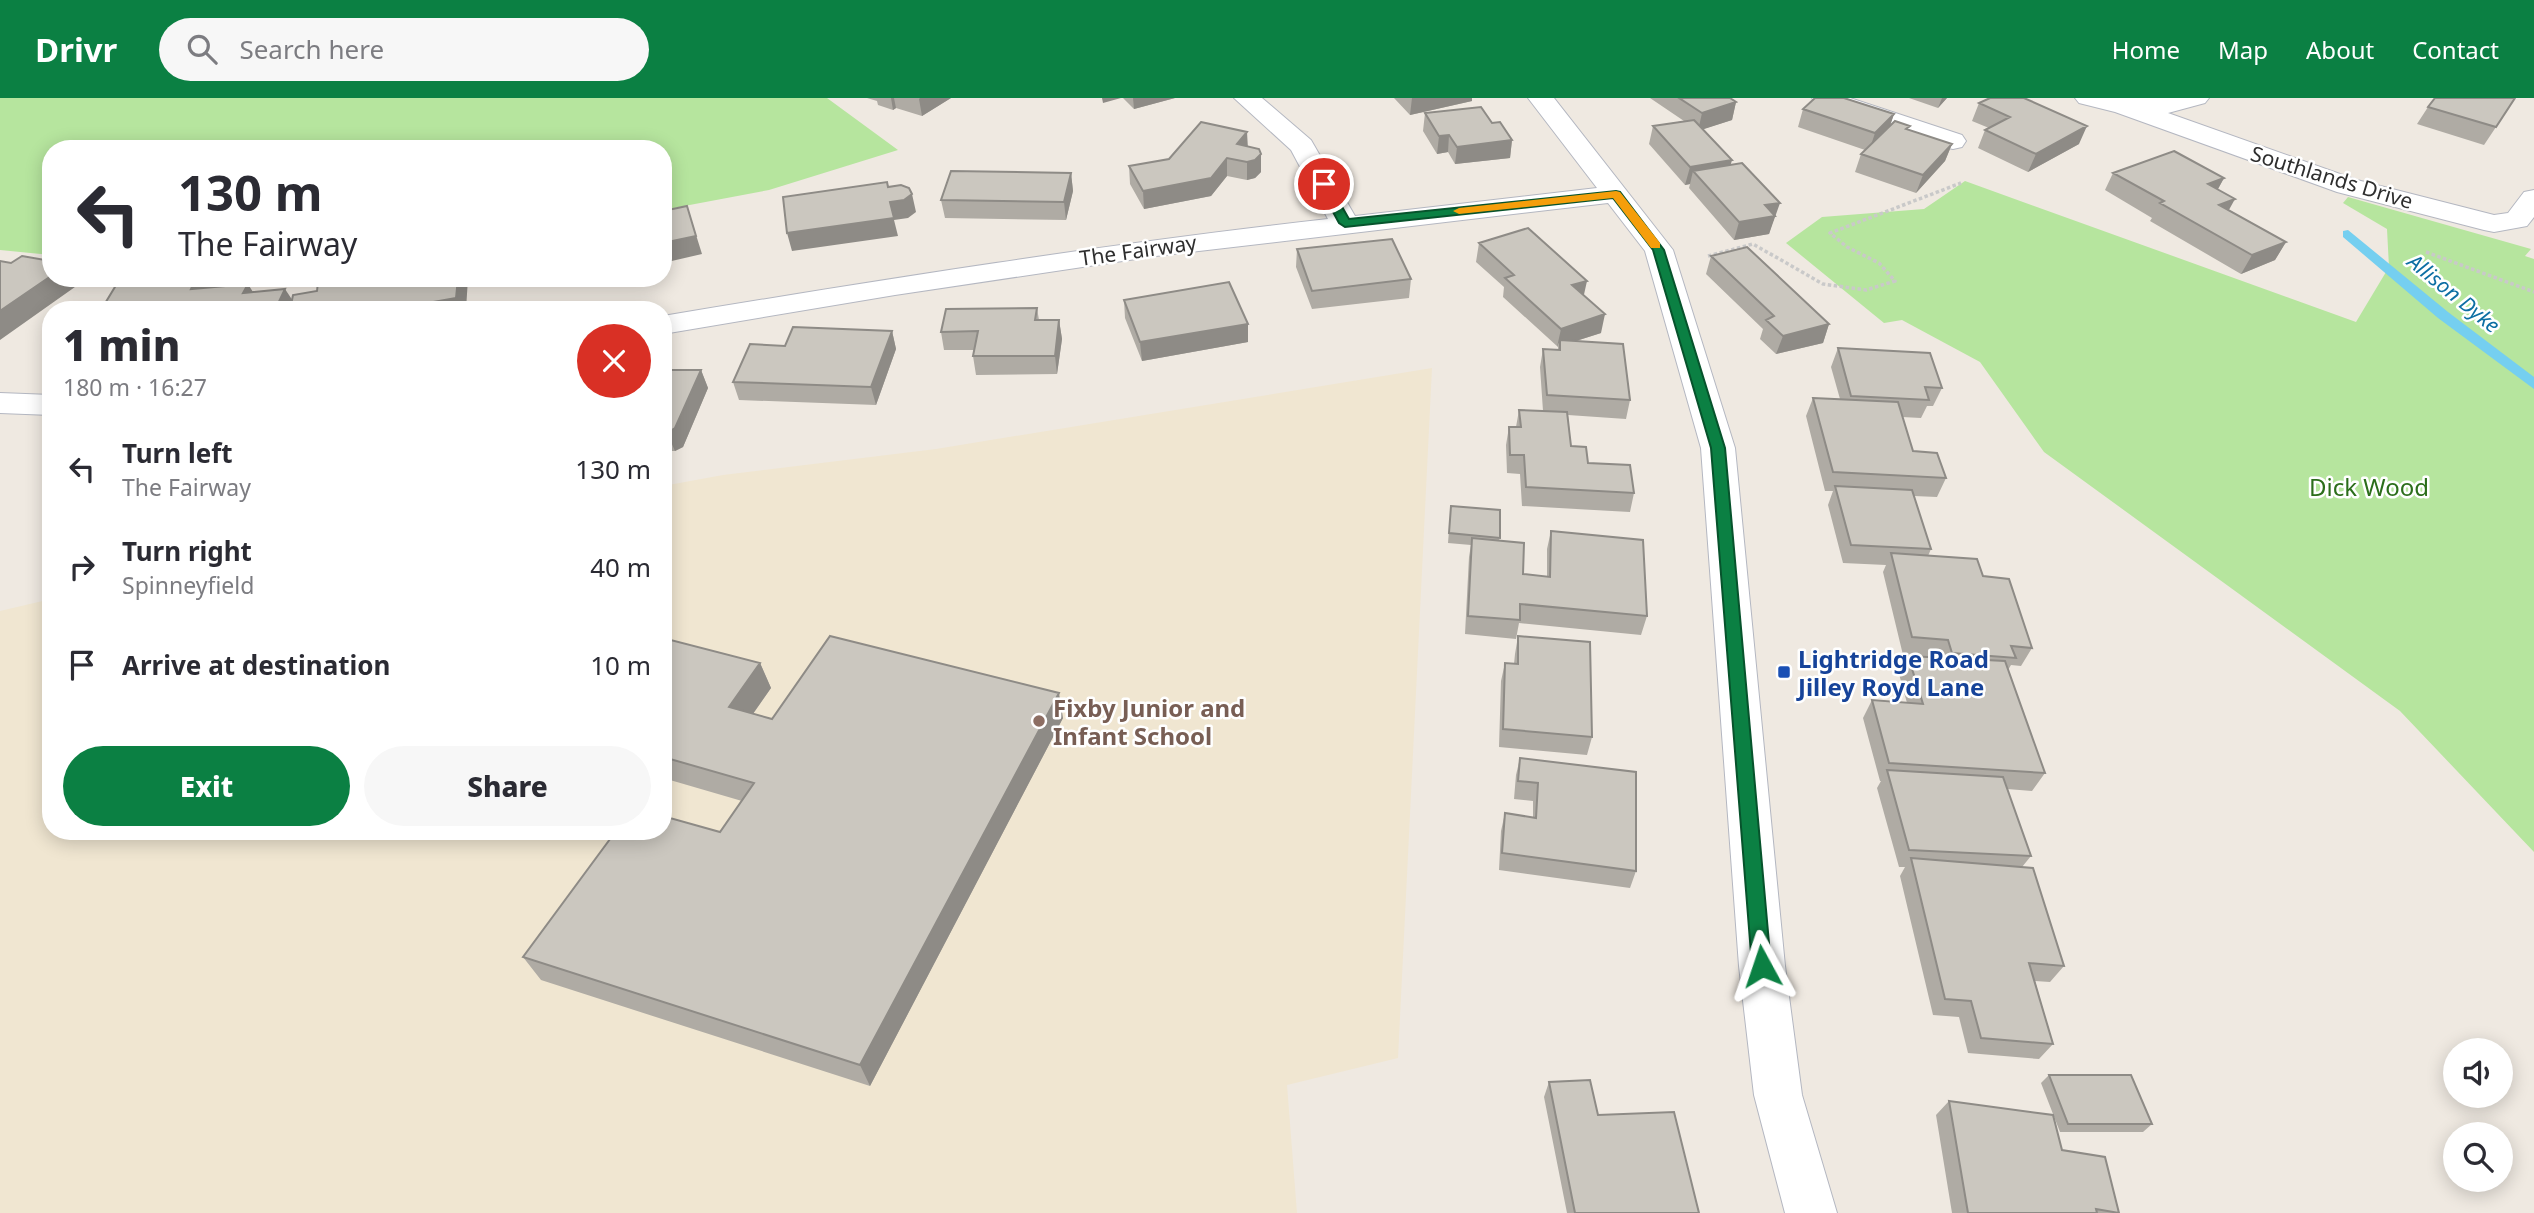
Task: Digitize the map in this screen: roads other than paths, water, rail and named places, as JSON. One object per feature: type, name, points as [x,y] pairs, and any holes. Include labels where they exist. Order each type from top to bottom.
[{"type":"street","points":[[1247,98],[1302,146],[1345,223]]},
{"type":"street","points":[[1541,98],[1658,250],[1718,448],[1743,764],[1777,1095],[1811,1213]]},
{"type":"street","points":[[1825,98],[1953,141]]},
{"type":"street","points":[[2088,98],[2124,107],[2185,103],[2196,98]]},
{"type":"street","name":"Southlands Drive","points":[[2124,107],[2347,186],[2494,224],[2517,220],[2534,198]]},
{"type":"street","name":"The Fairway","points":[[672,323],[895,286],[1156,247],[1345,223],[1616,194]]},
{"type":"street","points":[[0,403],[42,405]]},
{"type":"waterway","name":"Allison Dyke","points":[[2348,234],[2443,315],[2534,384]]},
{"type":"place","name":"Lightridge Road Jilley Royd Lane","points":[[1784,672]]},
{"type":"place","name":"Fixby Junior and Infant School","points":[[1039,721]]},
{"type":"park label","name":"Dick Wood","points":[[2369,486]]}]
